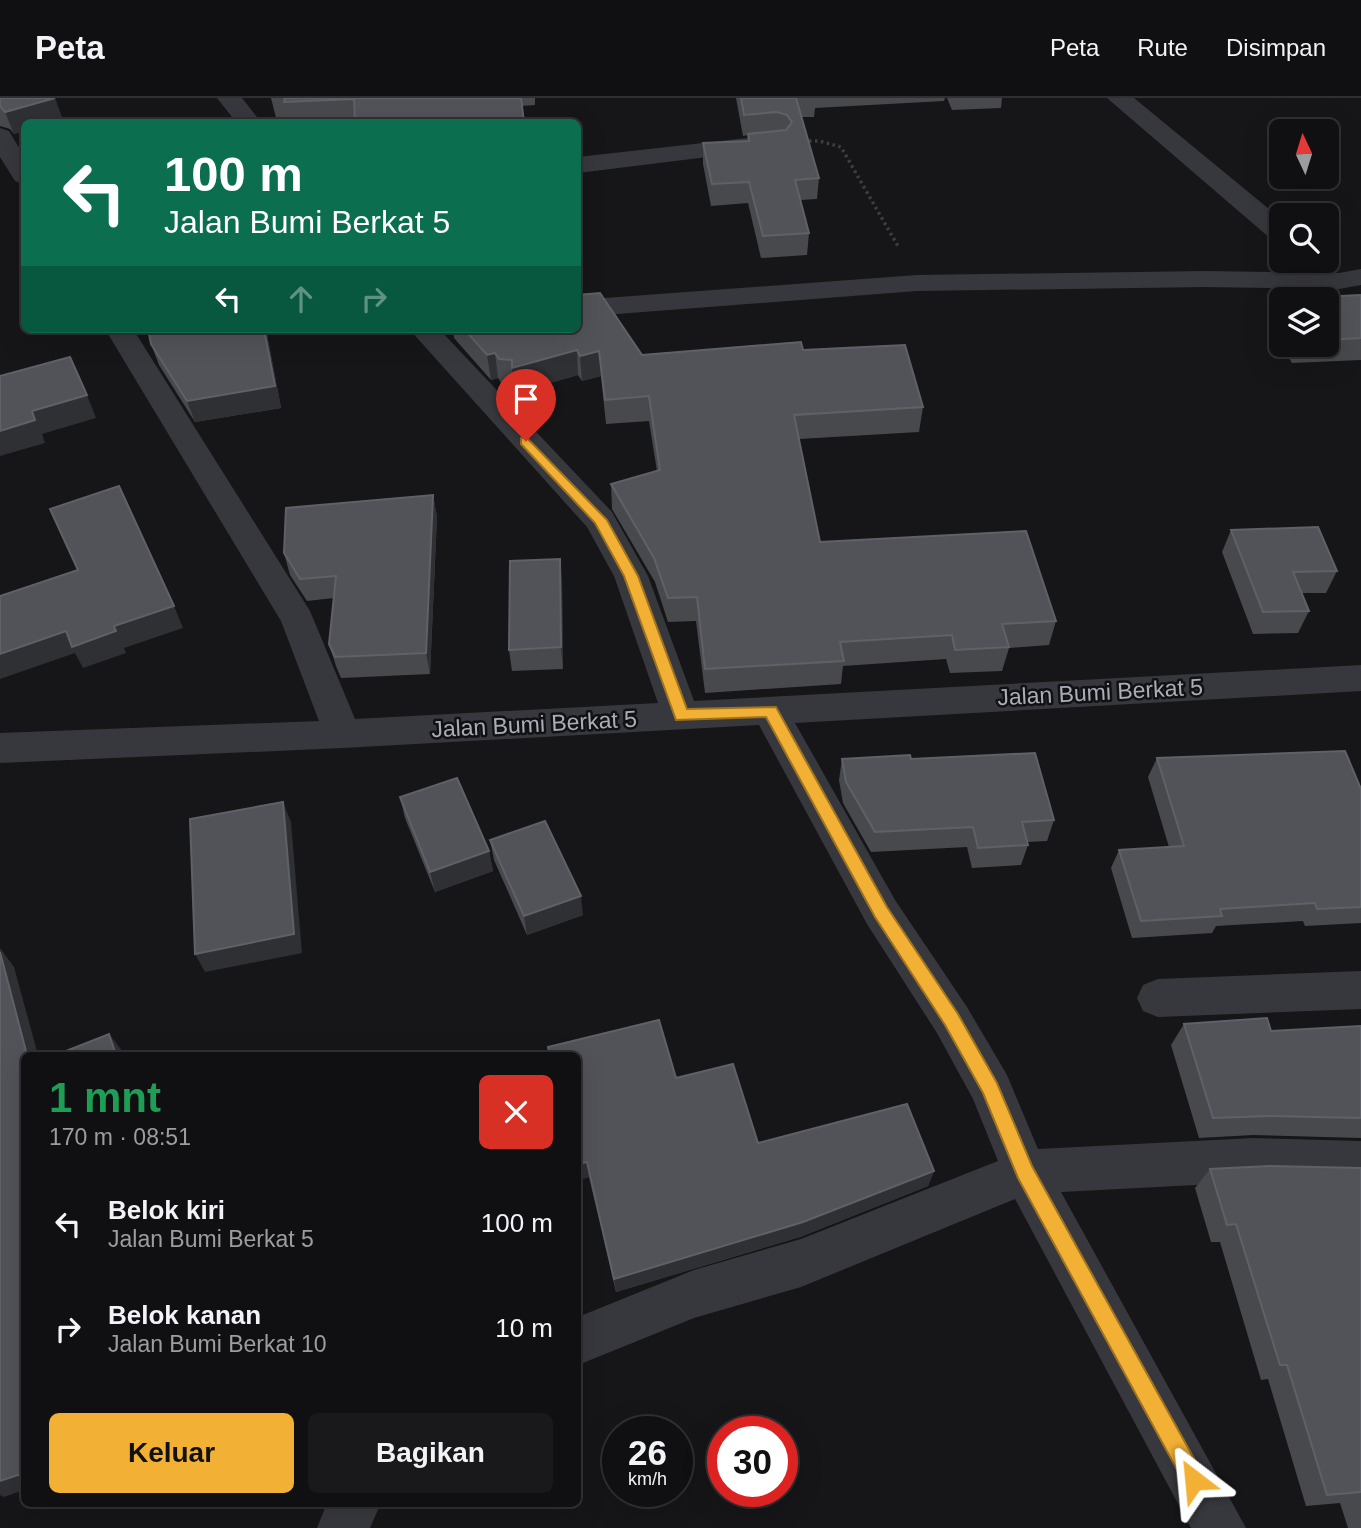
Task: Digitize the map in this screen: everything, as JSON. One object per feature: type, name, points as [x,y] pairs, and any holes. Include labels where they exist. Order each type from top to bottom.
[{"type":"street","points":[[229,98],[246,119]]},
{"type":"street","points":[[1119,98],[1269,223]]},
{"type":"street","points":[[0,136],[21,171]]},
{"type":"street","points":[[581,165],[775,143]]},
{"type":"street","points":[[1334,273],[1354,285]]},
{"type":"street","points":[[581,309],[917,283],[1205,279],[1354,285]]},
{"type":"street","points":[[121,333],[298,620],[343,734]]},
{"type":"street","points":[[427,333],[600,520],[631,576],[681,716]]},
{"type":"street","name":"Jalan Bumi Berkat 5","points":[[0,748],[343,734],[1361,678]]},
{"type":"street","points":[[770,711],[881,912],[951,1020],[991,1089],[1025,1172],[1220,1528]]},
{"type":"street","points":[[1158,998],[1361,990]]},
{"type":"street","points":[[581,1340],[694,1294],[801,1264],[1025,1172],[1253,1160],[1361,1163]]},
{"type":"street","points":[[344,1528],[353,1507]]},
{"type":"path","points":[[775,143],[819,141],[841,147],[917,283]]},
{"type":"building","points":[[0,98],[55,98],[5,112],[0,106]]},
{"type":"building","points":[[285,98],[521,98],[524,119],[355,119],[354,99],[284,102]]},
{"type":"building","points":[[741,98],[796,98],[819,178],[795,180],[809,233],[763,236],[749,182],[712,184],[703,143],[749,141],[748,134],[786,130],[792,122],[787,115],[777,112],[744,115]]},
{"type":"building","points":[[600,293],[642,355],[801,342],[803,350],[905,345],[923,407],[794,415],[820,542],[1026,531],[1056,621],[1002,624],[1009,647],[955,650],[952,635],[840,642],[844,661],[705,669],[697,597],[668,598],[654,558],[611,484],[660,470],[649,396],[605,400],[599,351],[580,356],[577,350],[512,368],[512,360],[499,359],[495,353],[487,355],[468,333],[581,333],[581,295]]},
{"type":"building","points":[[1361,295],[1361,338],[1339,339],[1339,296]]},
{"type":"building","points":[[149,333],[265,333],[275,386],[187,401],[151,344]]},
{"type":"building","points":[[70,357],[87,395],[32,411],[35,420],[0,431],[0,376]]},
{"type":"building","points":[[119,486],[174,606],[114,626],[116,631],[72,647],[66,631],[0,654],[0,596],[78,570],[50,509]]},
{"type":"building","points":[[433,495],[426,653],[335,657],[329,644],[336,576],[300,579],[284,553],[286,508]]},
{"type":"building","points":[[1318,527],[1337,571],[1293,572],[1309,611],[1263,612],[1231,530]]},
{"type":"building","points":[[560,559],[561,647],[509,650],[510,561]]},
{"type":"building","points":[[1345,751],[1361,789],[1361,907],[1317,909],[1315,903],[1220,909],[1222,916],[1141,921],[1119,850],[1184,846],[1157,758]]},
{"type":"building","points":[[1035,753],[1054,820],[1022,822],[1028,845],[978,848],[973,827],[875,832],[846,782],[842,759],[910,755],[911,759]]},
{"type":"building","points":[[457,778],[489,851],[430,872],[400,797]]},
{"type":"building","points":[[283,802],[294,934],[195,954],[190,819]]},
{"type":"building","points":[[545,821],[581,896],[524,916],[490,840]]},
{"type":"building","points":[[0,952],[26,1052],[21,1052],[21,1474],[0,1481]]},
{"type":"building","points":[[1267,1018],[1271,1031],[1361,1026],[1361,1118],[1213,1118],[1184,1024]]},
{"type":"building","points":[[659,1020],[676,1078],[733,1064],[758,1143],[907,1104],[934,1171],[803,1222],[614,1279],[587,1162],[581,1163],[581,1052],[549,1052],[548,1047]]},
{"type":"building","points":[[109,1034],[115,1052],[64,1052]]},
{"type":"building","points":[[1270,1166],[1361,1168],[1361,1492],[1327,1495],[1287,1365],[1280,1365],[1236,1224],[1227,1225],[1210,1169]]},
{"type":"route","points":[[526,441],[600,520],[631,576],[681,716],[770,711],[812,792],[881,912],[951,1020],[991,1089],[1025,1172],[1194,1480]]}]
